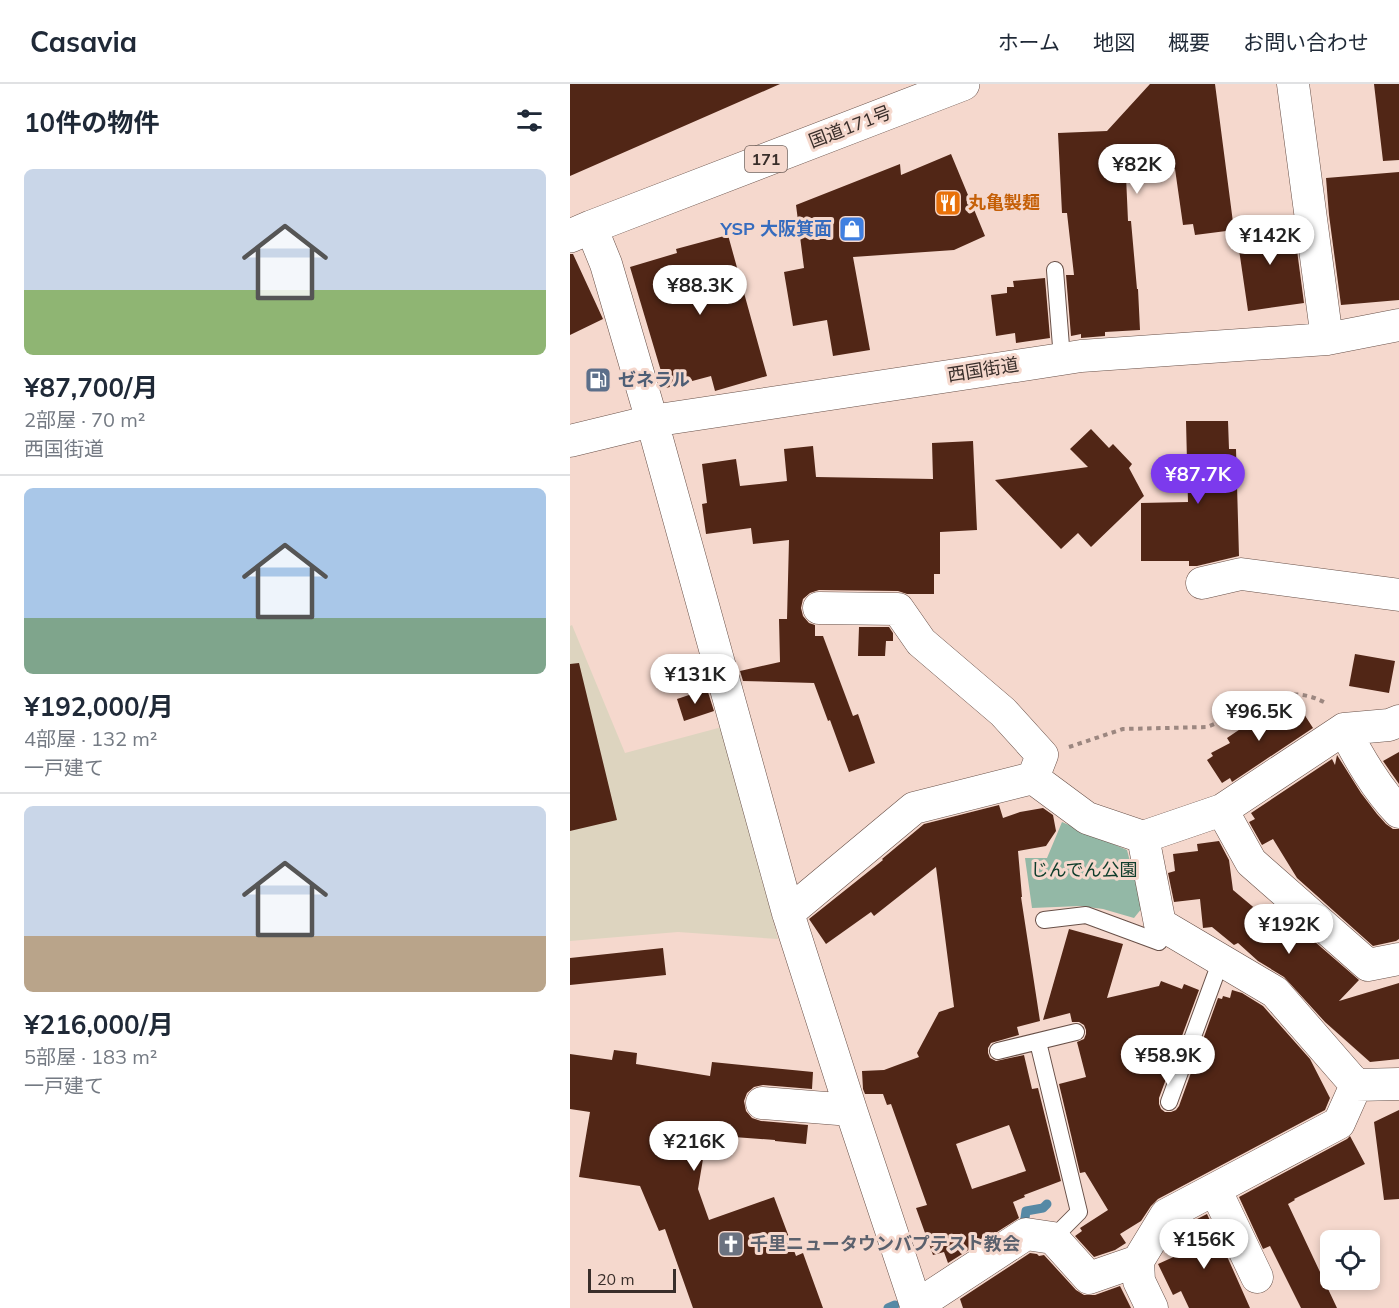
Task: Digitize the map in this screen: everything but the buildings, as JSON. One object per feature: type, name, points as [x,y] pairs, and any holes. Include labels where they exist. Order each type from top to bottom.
[{"type":"highway","name":"国道171号","points":[[580,232],[963,84]]},
{"type":"street","points":[[1293,84],[1327,339]]},
{"type":"street","points":[[580,232],[606,264],[652,421],[788,913],[916,1307],[1026,1234],[1053,1238],[1089,1278],[1138,1261]]},
{"type":"street","name":"西国街道","points":[[570,441],[652,421],[1062,358],[1327,339],[1399,325]]},
{"type":"street","points":[[1202,583],[1241,574],[1399,596]]},
{"type":"street","points":[[819,608],[898,609],[921,642],[1003,712],[1038,767],[1087,818],[1143,837],[1222,810],[1344,729],[1389,725],[1399,721]]},
{"type":"street","points":[[1344,729],[1388,801],[1399,813]]},
{"type":"street","points":[[788,913],[914,808],[1038,767]]},
{"type":"street","points":[[1222,810],[1251,862],[1368,966],[1399,959]]},
{"type":"street","points":[[1143,837],[1160,924],[1275,992],[1356,1085]]},
{"type":"street","points":[[1356,1085],[1399,1084]]},
{"type":"street","points":[[1152,1308],[1138,1281],[1138,1261],[1166,1215],[1339,1123],[1356,1085]]},
{"type":"street","points":[[762,1103],[851,1110]]},
{"type":"street","points":[[1215,1190],[1257,1277]]},
{"type":"lane","points":[[1055,270],[1062,358]]},
{"type":"lane","points":[[1044,920],[1086,915],[1159,942],[1160,924]]},
{"type":"lane","points":[[1169,1102],[1221,960]]},
{"type":"lane","points":[[998,1051],[1076,1032]]},
{"type":"lane","points":[[1038,1042],[1079,1212],[1053,1238]]},
{"type":"path","points":[[1038,767],[1123,729],[1207,727],[1284,695],[1296,693],[1320,700],[1342,712],[1344,729]]},
{"type":"shaded area","points":[[572,625],[625,753],[722,727],[778,939],[678,932],[570,941],[570,626]]},
{"type":"green space","name":"じんでん公園","points":[[1062,822],[1127,850],[1142,908],[1134,918],[1103,909],[1080,906],[1032,908],[1025,858],[1047,858]]},
{"type":"waterway","points":[[1024,1225],[1026,1211],[1043,1208],[1047,1204]]},
{"type":"waterway","points":[[888,1308],[895,1305]]},
{"type":"place","name":"丸亀製麺","points":[[948,203]]},
{"type":"place","name":"YSP 大阪箕面","points":[[852,229]]},
{"type":"place","name":"ゼネラル","points":[[598,380]]},
{"type":"place","name":"千里ニュータウンバプテスト教会","points":[[731,1244]]}]
